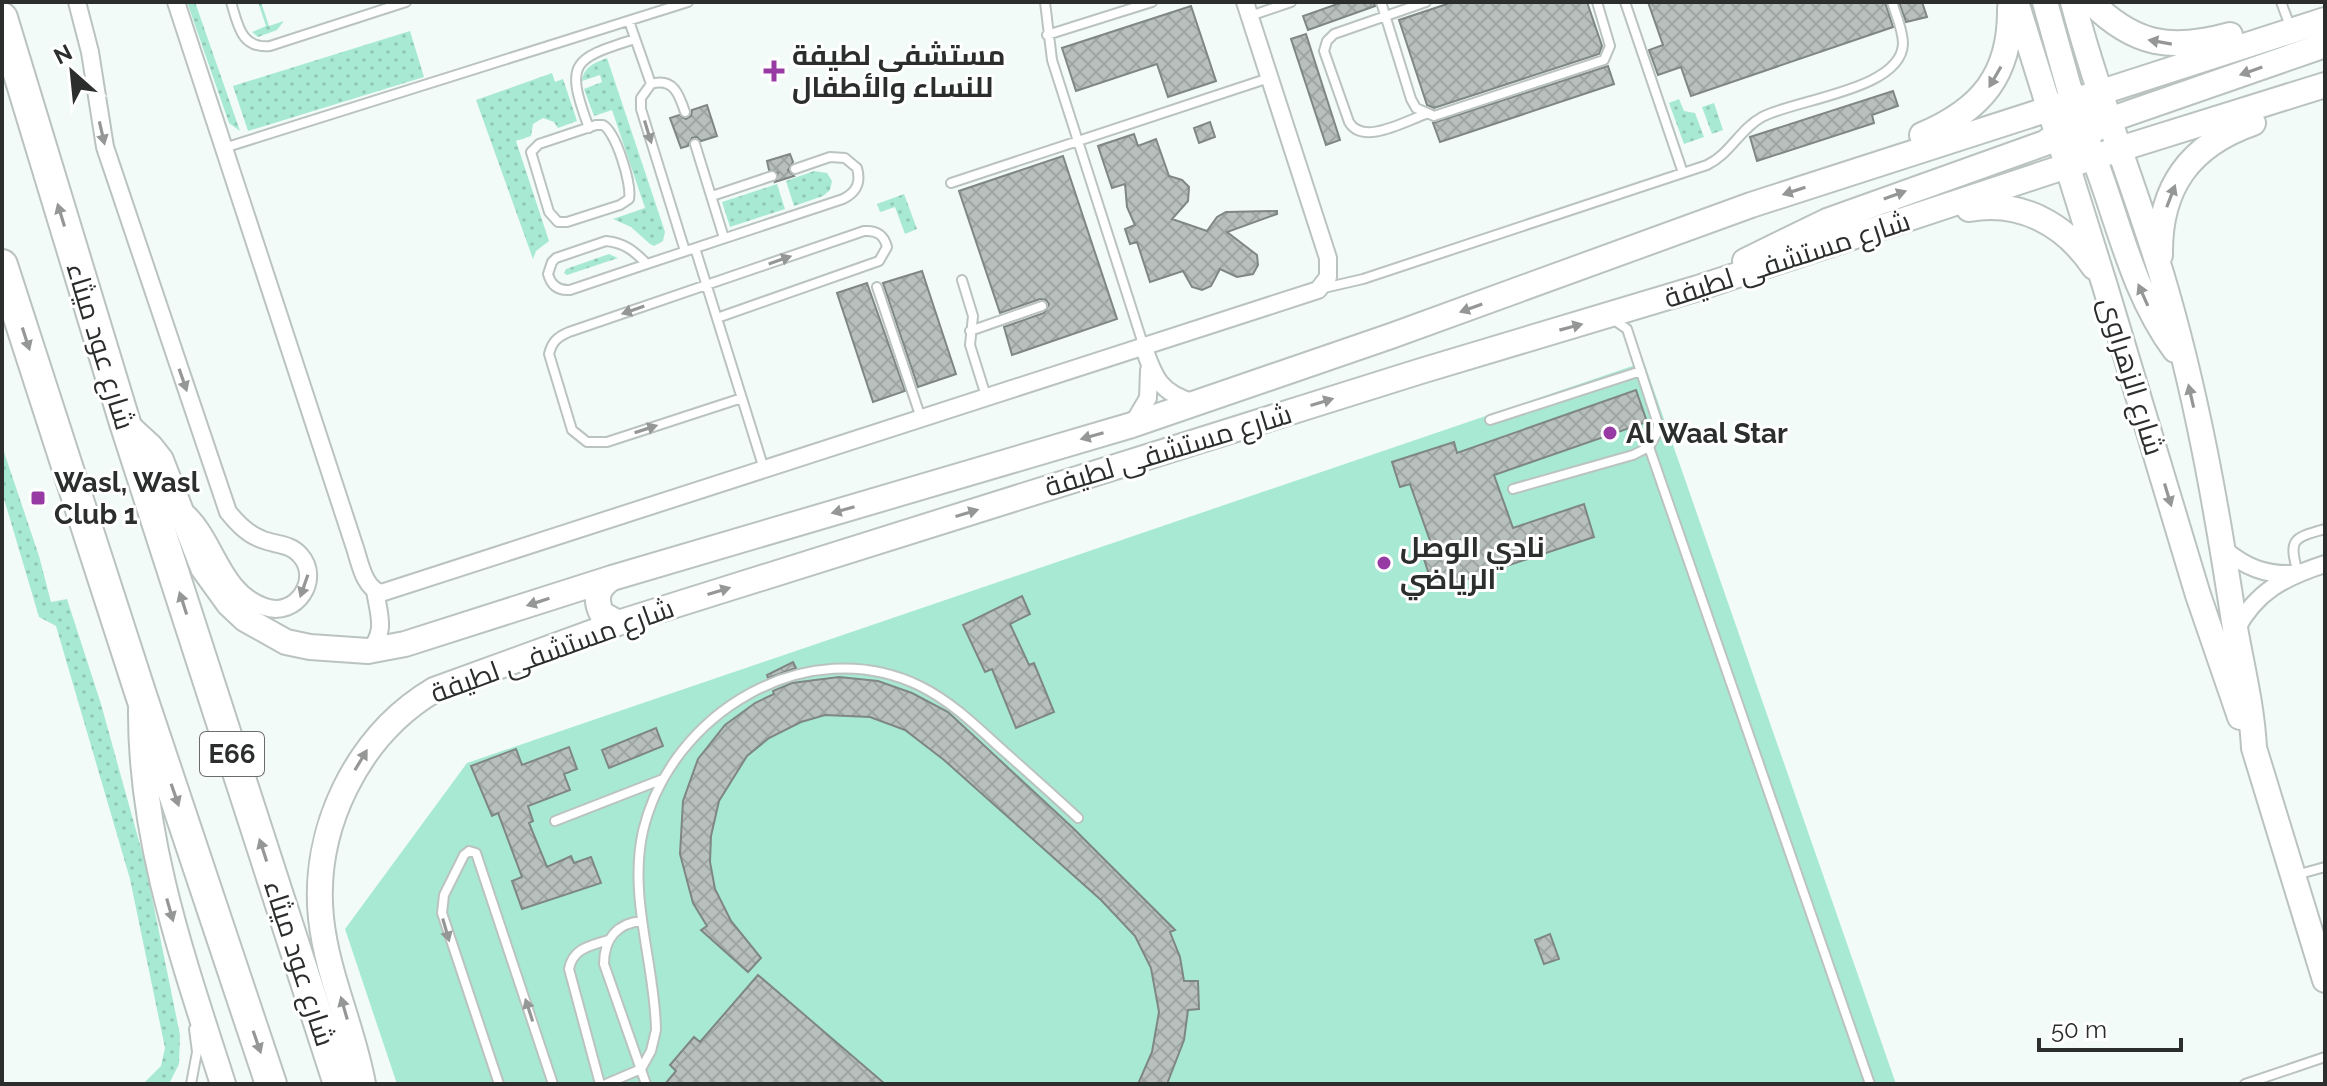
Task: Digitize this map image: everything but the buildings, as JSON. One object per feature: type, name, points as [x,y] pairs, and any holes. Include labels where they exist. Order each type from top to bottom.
[{"type":"highway","name":"شارع عود ميثاء","points":[[2,18],[125,423],[339,1084]]},
{"type":"highway","name":"E66","points":[[2,265],[271,1084]]},
{"type":"main road","points":[[2013,2],[2048,110],[2084,127],[2120,150],[2319,87]]},
{"type":"main road","points":[[1868,166],[1889,151],[1948,124],[1981,98],[1994,80],[2007,49],[2013,2]]},
{"type":"main road","points":[[2045,2],[2132,268],[2145,301],[2183,361]]},
{"type":"main road","points":[[2067,167],[2099,92],[2073,2]]},
{"type":"main road","points":[[2091,2],[2131,34],[2167,44],[2203,42],[2253,29],[2292,31]]},
{"type":"main road","points":[[2099,92],[2325,20]]},
{"type":"main road","points":[[1698,288],[1827,221],[2084,127],[2325,45]]},
{"type":"main road","points":[[2161,272],[2162,221],[2169,198],[2190,160],[2209,143],[2228,132],[2285,111],[2319,87]]},
{"type":"main road","name":"شارع مستشفى لطيفة","points":[[125,423],[161,460],[203,568],[229,604],[245,619],[286,642],[333,651],[368,651],[405,644],[612,578],[1132,425],[1448,316],[1751,205],[2048,110]]},
{"type":"main road","name":"شارع الزهراوى","points":[[2120,150],[2161,272],[2183,361],[2224,549],[2252,718],[2254,748],[2325,980]]},
{"type":"main road","name":"شارع مستشفى لطيفة","points":[[363,1084],[321,919],[320,881],[324,844],[350,778],[377,736],[413,702],[434,690],[618,623],[1447,362],[1624,318],[1698,288],[2067,167]]},
{"type":"main road","name":"شارع الزهراوى","points":[[2067,167],[2198,595],[2244,731],[2254,748]]},
{"type":"main road","points":[[1928,213],[1999,206],[2036,215],[2076,244],[2105,286]]},
{"type":"main road","points":[[612,578],[601,587],[597,601],[602,614],[618,623]]},
{"type":"main road","points":[[141,695],[141,750],[146,805],[156,859],[188,977],[223,1084]]},
{"type":"street","points":[[77,2],[90,52],[105,147],[228,512],[248,533],[285,545],[302,556],[309,575],[303,595],[296,602],[277,609],[266,608],[243,595],[231,582],[196,522],[179,505]]},
{"type":"street","points":[[176,2],[355,548],[369,584],[375,591],[381,632],[376,644],[368,651]]},
{"type":"street","points":[[375,591],[388,591],[1318,290],[1328,277],[1330,268],[1248,9]]},
{"type":"street","points":[[1143,345],[1149,364],[1163,387],[1181,399],[1195,403]]},
{"type":"street","points":[[1132,425],[1148,398],[1149,364]]},
{"type":"street","points":[[2224,549],[2249,567],[2279,574],[2296,573]]},
{"type":"street","points":[[2236,630],[2243,615],[2259,596],[2279,581],[2325,564]]},
{"type":"lane","points":[[231,2],[243,37],[259,47],[406,2]]},
{"type":"lane","points":[[224,148],[629,21],[669,5],[688,2]]},
{"type":"lane","points":[[1045,2],[1052,60],[1143,345]]},
{"type":"lane","points":[[1047,35],[1120,7],[1152,2]]},
{"type":"lane","points":[[1248,9],[1291,2]]},
{"type":"lane","points":[[1381,2],[1411,99],[1416,108],[1426,114]]},
{"type":"lane","points":[[1426,2],[1334,34],[1325,46],[1325,57],[1349,122],[1356,131],[1367,133],[1426,114],[1442,114],[1604,60],[1610,46],[1597,2]]},
{"type":"lane","points":[[1625,2],[1683,173]]},
{"type":"lane","points":[[1318,290],[1372,276],[1707,165],[1723,156],[1747,128],[1764,116],[1887,73],[1901,56],[1903,43],[1892,2]]},
{"type":"lane","points":[[2281,2],[2292,31]]},
{"type":"lane","points":[[629,21],[651,84]]},
{"type":"lane","points":[[589,128],[575,87],[579,63],[588,55],[635,39]]},
{"type":"lane","points":[[951,183],[1270,78]]},
{"type":"lane","points":[[685,112],[676,89],[664,82],[651,84],[643,92],[640,104],[690,250],[706,285],[764,470]]},
{"type":"lane","points":[[603,125],[612,134],[630,188],[629,199],[593,214],[558,222],[549,212],[531,152],[539,144],[589,128],[603,125]]},
{"type":"lane","points":[[695,144],[724,238]]},
{"type":"lane","points":[[647,264],[630,247],[606,241],[556,258],[548,274],[558,289],[570,290],[843,199],[856,190],[859,183],[857,168],[845,158],[830,157],[795,169]]},
{"type":"lane","points":[[712,196],[772,176]]},
{"type":"lane","points":[[717,318],[879,261],[887,247],[885,239],[872,230],[864,231],[559,336],[552,344],[550,365],[572,430],[587,442],[607,442],[742,398]]},
{"type":"lane","points":[[962,280],[973,316],[970,345],[986,396]]},
{"type":"lane","points":[[877,287],[921,418]]},
{"type":"lane","points":[[970,331],[1042,306]]},
{"type":"lane","points":[[1513,489],[1633,455],[1649,447],[1658,424],[1624,318]]},
{"type":"lane","points":[[1490,420],[1641,371]]},
{"type":"lane","points":[[1649,447],[1870,1084]]},
{"type":"lane","points":[[2296,573],[2292,551],[2294,542],[2301,535],[2325,529]]},
{"type":"lane","points":[[642,921],[622,926],[608,940],[578,951],[570,962],[569,969],[603,1084],[641,1069],[651,1051],[656,1030],[638,865],[643,831],[664,779],[707,723],[729,705],[751,691],[806,672],[834,667],[863,669],[892,675],[919,686],[945,700],[1078,818]]},
{"type":"lane","points":[[555,821],[664,779]]},
{"type":"lane","points":[[499,1084],[442,913],[444,895],[469,851],[476,853],[553,1084]]},
{"type":"lane","points":[[2291,876],[2325,867]]},
{"type":"lane","points":[[608,940],[604,964],[646,1084]]},
{"type":"lane","points":[[188,977],[197,1052],[191,1084]]},
{"type":"lane","points":[[2245,1084],[2325,1057]]},
{"type":"green space","points":[[187,2],[195,2],[240,131],[229,123]]},
{"type":"green space","points":[[258,2],[261,2],[269,26],[284,21],[277,30],[258,37],[252,32],[266,26]]},
{"type":"green space","points":[[410,31],[424,77],[248,131],[233,86]]},
{"type":"green space","points":[[607,58],[665,232],[663,241],[654,246],[631,227],[613,219],[645,208],[612,110],[594,116],[584,89],[602,82],[600,75],[582,81],[588,68]]},
{"type":"green space","points":[[552,73],[555,82],[563,79],[577,121],[558,128],[554,122],[543,118],[533,124],[531,136],[516,141],[549,241],[536,251],[533,259],[476,100]]},
{"type":"green space","points":[[1679,99],[1684,111],[1695,113],[1704,137],[1684,144],[1669,103]]},
{"type":"green space","points":[[1714,103],[1723,130],[1712,134],[1702,107]]},
{"type":"green space","points":[[814,171],[827,173],[832,181],[830,190],[823,196],[794,206],[786,181]]},
{"type":"green space","points":[[777,184],[785,209],[730,227],[722,202]]},
{"type":"green space","points":[[904,194],[917,229],[905,234],[895,207],[880,212],[877,204]]},
{"type":"green space","points":[[609,254],[618,258],[567,275],[564,273],[566,269]]},
{"type":"green space","name":"نادي الوصل الرياضي","points":[[1644,362],[1896,1084],[397,1084],[345,929],[467,763]]},
{"type":"green space","points":[[2,446],[51,602],[67,599],[101,704],[145,863],[180,1035],[179,1064],[169,1084],[143,1084],[161,1066],[165,1048],[130,879],[56,626],[39,617],[2,492]]},
{"type":"place","name":"مستشفى لطيفة للنساء والأطفال","points":[[774,71]]},
{"type":"place","name":"Al Waal Star","points":[[1610,433]]},
{"type":"place","name":"Wasl, Wasl Club 1","points":[[38,498]]},
{"type":"place","name":"نادي الوصل الرياضي","points":[[1384,563]]}]
